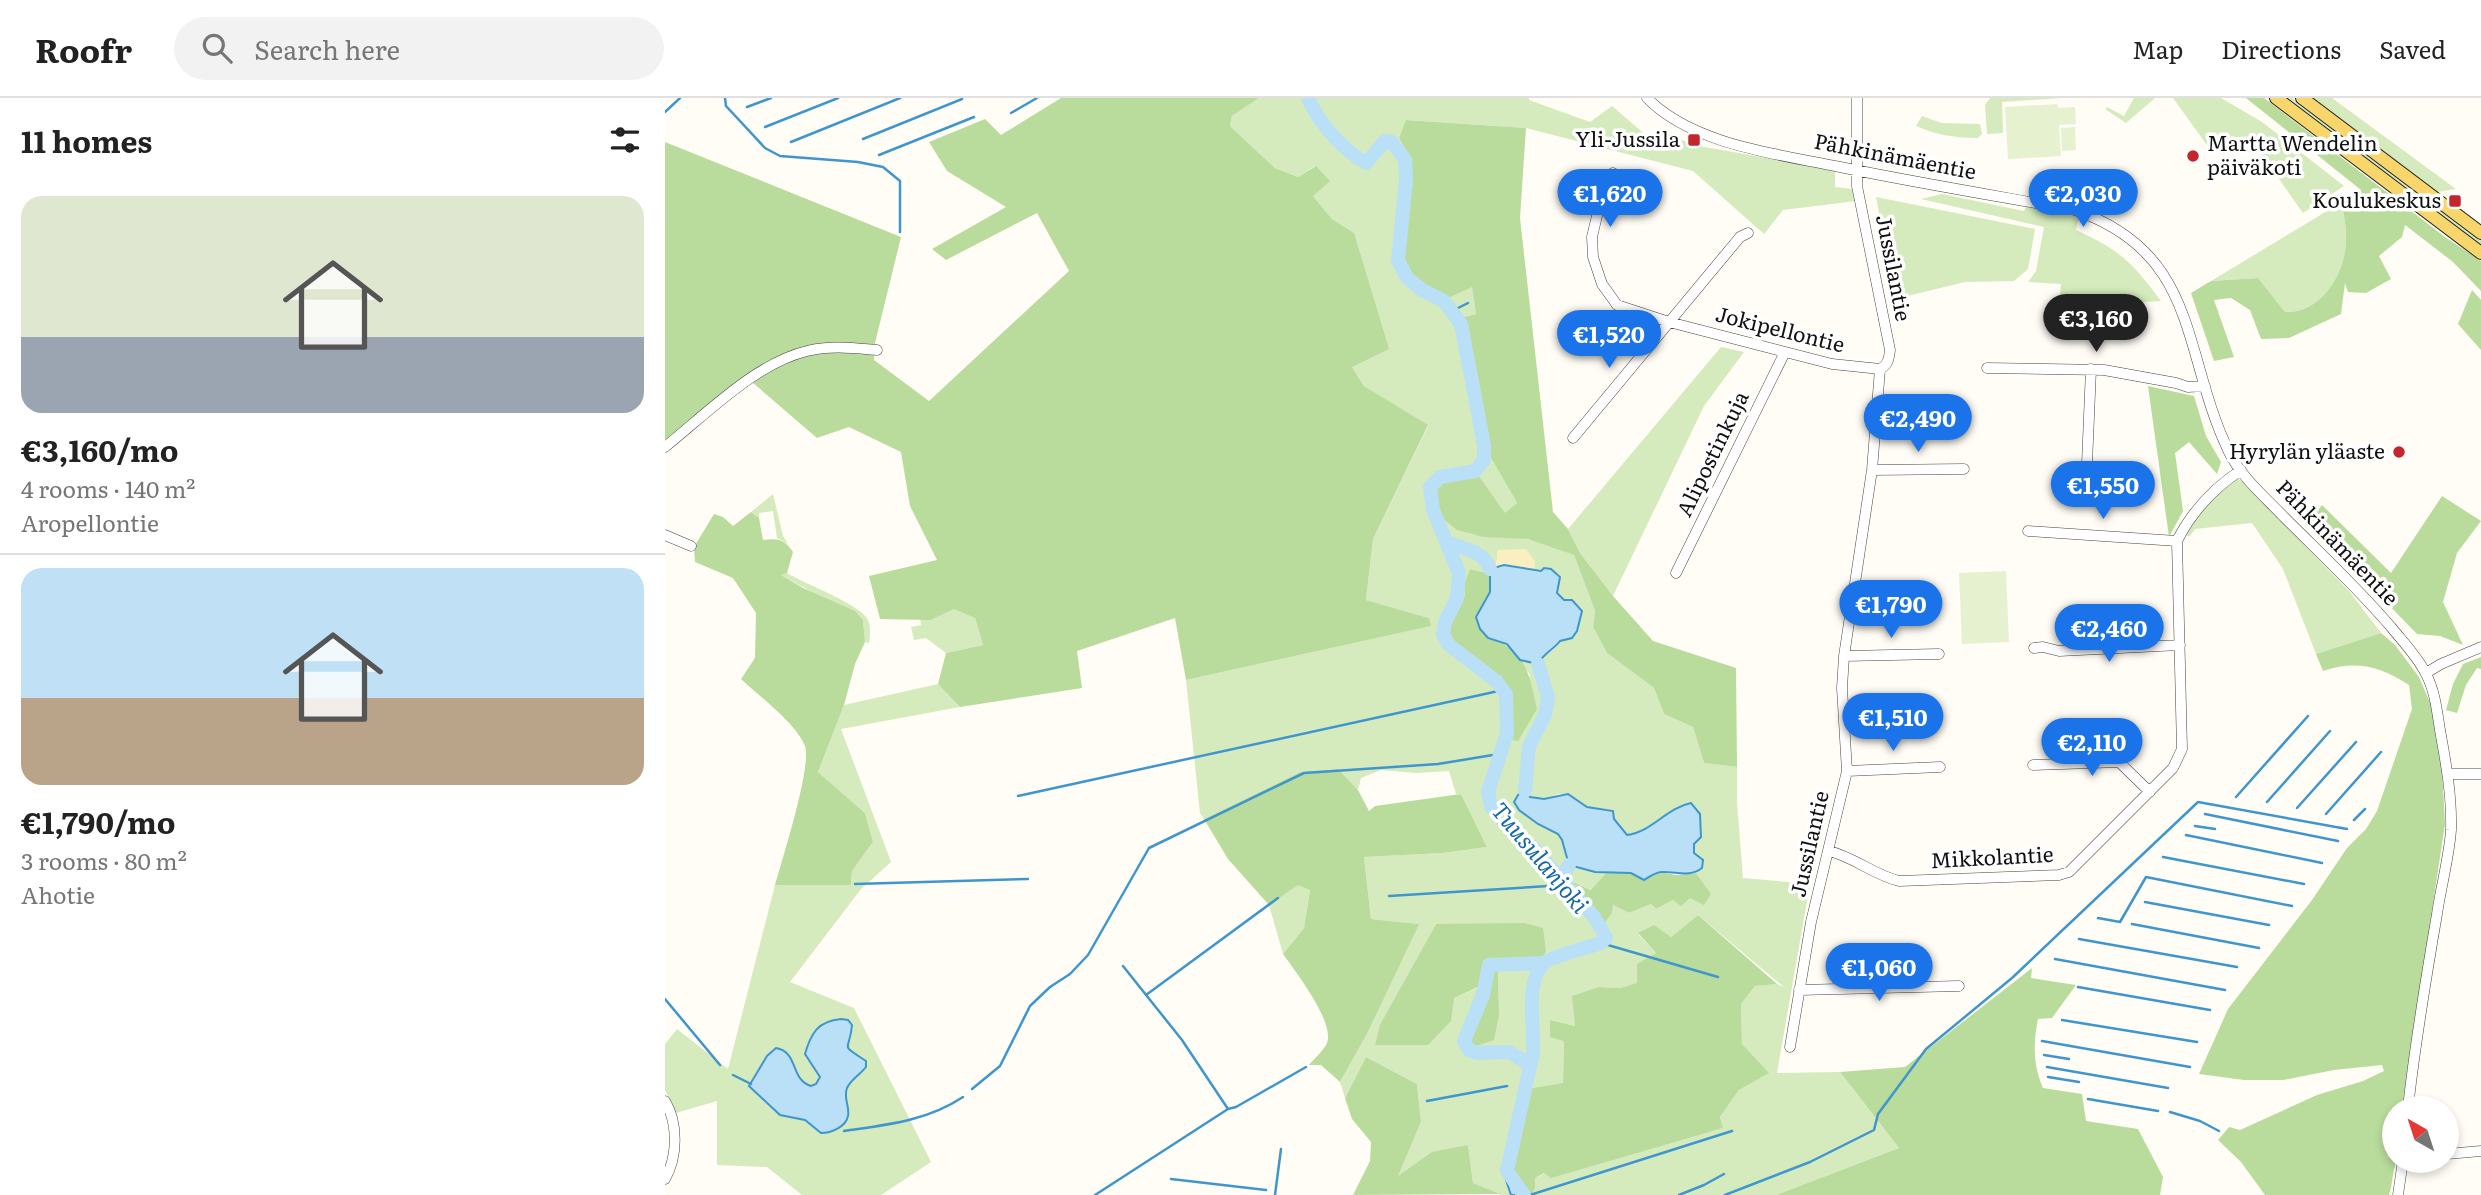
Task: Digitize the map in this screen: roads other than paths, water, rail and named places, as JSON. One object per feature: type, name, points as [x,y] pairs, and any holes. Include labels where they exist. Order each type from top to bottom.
[{"type":"main road","points":[[2276,98],[2481,253]]},
{"type":"main road","points":[[2302,98],[2481,233]]},
{"type":"street","name":"Pähkinämäentie","points":[[1647,98],[1667,115],[1699,132],[1923,185],[2075,210],[2099,218],[2119,229],[2141,247],[2171,284],[2229,453],[2241,470],[2388,624],[2426,673],[2434,693],[2448,774],[2451,831],[2409,1096]]},
{"type":"street","name":"Jussilantie","points":[[1790,1047],[1811,922],[1847,771],[1842,688],[1844,656],[1872,470],[1880,369],[1885,366],[1890,350],[1855,170],[1857,98]]},
{"type":"street","name":"Jokipellontie","points":[[1613,173],[1604,186],[1593,237],[1593,257],[1602,284],[1617,305],[1668,322],[1832,364],[1880,369]]},
{"type":"street","points":[[1573,438],[1740,237],[1748,233]]},
{"type":"street","points":[[665,447],[749,380],[779,361],[805,351],[826,348],[877,350]]},
{"type":"street","name":"Alipostinkuja","points":[[1676,573],[1785,352]]},
{"type":"street","points":[[1987,368],[2091,369],[2188,387],[2205,386]]},
{"type":"street","points":[[2087,464],[2091,369]]},
{"type":"street","points":[[1872,470],[1964,469]]},
{"type":"street","points":[[2028,531],[2177,541],[2197,510],[2220,486],[2241,470]]},
{"type":"street","points":[[665,535],[691,547]]},
{"type":"street","name":"Mikkolantie","points":[[1829,851],[1841,854],[1889,879],[1899,881],[2064,874],[2173,768],[2182,749],[2177,541]]},
{"type":"street","points":[[2034,648],[2059,651],[2180,645]]},
{"type":"street","points":[[2426,673],[2481,647]]},
{"type":"street","points":[[1844,656],[1939,654]]},
{"type":"street","points":[[2033,765],[2119,762],[2150,792]]},
{"type":"street","points":[[1847,771],[1940,767]]},
{"type":"street","points":[[2448,774],[2481,774]]},
{"type":"street","points":[[1799,990],[1959,986]]},
{"type":"street","points":[[665,1101],[670,1110],[675,1148],[665,1179]]},
{"type":"street","points":[[2459,1153],[2481,1151]]},
{"type":"street","points":[[2398,1195],[2401,1173]]},
{"type":"water","points":[[1504,565],[1541,571],[1544,568],[1551,569],[1560,577],[1557,593],[1564,600],[1572,600],[1582,611],[1577,631],[1572,638],[1560,641],[1538,664],[1520,660],[1507,644],[1488,638],[1480,629],[1476,617],[1490,592],[1490,569]]},
{"type":"water","points":[[1525,791],[1530,797],[1544,799],[1568,794],[1587,807],[1613,811],[1614,819],[1627,835],[1644,829],[1674,810],[1691,803],[1700,814],[1701,837],[1694,844],[1694,853],[1703,860],[1702,868],[1687,873],[1659,872],[1644,880],[1631,873],[1595,872],[1569,865],[1558,834],[1538,824],[1519,810],[1514,802],[1518,795]]},
{"type":"water","points":[[841,1019],[848,1020],[852,1025],[849,1049],[866,1061],[866,1067],[847,1088],[847,1120],[837,1129],[821,1133],[805,1120],[780,1115],[749,1086],[767,1056],[776,1048],[792,1060],[804,1083],[811,1086],[816,1084],[820,1077],[805,1054],[807,1047],[821,1025]]},
{"type":"water","points":[[1512,1167],[1523,1187],[1531,1195],[1511,1195],[1503,1171]]},
{"type":"waterway","points":[[665,112],[680,98]]},
{"type":"waterway","points":[[725,98],[726,106],[765,148],[780,156],[858,162],[883,167],[900,181],[900,232]]},
{"type":"waterway","points":[[747,107],[771,98]]},
{"type":"waterway","points":[[765,127],[838,98]]},
{"type":"waterway","points":[[791,142],[900,98]]},
{"type":"waterway","points":[[1011,113],[1037,98]]},
{"type":"waterway","name":"Tuusulanjoki","points":[[1308,98],[1332,135],[1366,163],[1385,141],[1392,142],[1405,160],[1406,180],[1398,260],[1407,278],[1422,290],[1444,301],[1461,324],[1484,445],[1484,460],[1475,471],[1440,477],[1430,487],[1433,510],[1459,573],[1457,598],[1445,622],[1443,635],[1449,645],[1496,681],[1506,694],[1507,733],[1488,792],[1491,807],[1513,833],[1533,847],[1595,918],[1606,938],[1601,943],[1548,960],[1538,971],[1534,981],[1533,1053],[1507,1171],[1524,1195]]},
{"type":"waterway","points":[[863,139],[962,99]]},
{"type":"waterway","points":[[879,155],[974,117]]},
{"type":"waterway","points":[[1452,311],[1468,303]]},
{"type":"waterway","points":[[1446,542],[1478,554],[1490,569]]},
{"type":"waterway","points":[[1525,791],[1529,746],[1545,715],[1548,697],[1538,664]]},
{"type":"waterway","points":[[1018,796],[1503,690]]},
{"type":"waterway","points":[[2236,797],[2308,716]]},
{"type":"waterway","points":[[2267,802],[2330,731]]},
{"type":"waterway","points":[[2297,808],[2356,742]]},
{"type":"waterway","points":[[2326,814],[2381,752]]},
{"type":"waterway","points":[[972,1089],[1000,1066],[1030,1006],[1050,987],[1070,974],[1088,955],[1149,848],[1304,773],[1438,764],[1499,754]]},
{"type":"waterway","points":[[1725,1195],[1810,1162],[1874,1130],[1878,1114],[1926,1049],[2012,978],[2198,802],[2347,829]]},
{"type":"waterway","points":[[2354,820],[2365,809]]},
{"type":"waterway","points":[[2205,814],[2338,841]]},
{"type":"waterway","points":[[2195,826],[2215,829]]},
{"type":"waterway","points":[[2186,835],[2322,863]]},
{"type":"waterway","points":[[2163,857],[2304,884]]},
{"type":"waterway","points":[[1561,880],[1569,865]]},
{"type":"waterway","points":[[2098,918],[2120,922],[2146,877],[2292,906]]},
{"type":"waterway","points":[[855,884],[1028,879]]},
{"type":"waterway","points":[[1389,896],[1565,885]]},
{"type":"waterway","points":[[1146,995],[1278,898]]},
{"type":"waterway","points":[[2145,902],[2269,925]]},
{"type":"waterway","points":[[2132,924],[2259,948]]},
{"type":"waterway","points":[[2079,939],[2237,967]]},
{"type":"waterway","points":[[1601,943],[1718,977]]},
{"type":"waterway","points":[[2055,959],[2225,990]]},
{"type":"waterway","name":"Tuusulanjoki","points":[[1529,1064],[1509,1052],[1478,1053],[1469,1050],[1464,1041],[1483,995],[1489,965],[1544,963]]},
{"type":"waterway","points":[[1095,1195],[1228,1109],[1182,1040],[1123,966]]},
{"type":"waterway","points":[[2078,987],[2210,1010]]},
{"type":"waterway","points":[[665,999],[720,1065]]},
{"type":"waterway","points":[[2062,1020],[2197,1042]]},
{"type":"waterway","points":[[2042,1041],[2190,1067]]},
{"type":"waterway","points":[[2044,1055],[2069,1059]]},
{"type":"waterway","points":[[1228,1109],[1306,1067]]},
{"type":"waterway","points":[[2047,1067],[2168,1088]]},
{"type":"waterway","points":[[733,1075],[751,1084]]},
{"type":"waterway","points":[[2048,1077],[2079,1082]]},
{"type":"waterway","points":[[1427,1101],[1507,1086]]},
{"type":"waterway","points":[[844,1131],[921,1117],[963,1097]]},
{"type":"waterway","points":[[2088,1099],[2158,1111]]},
{"type":"waterway","points":[[2170,1112],[2200,1121],[2219,1131]]},
{"type":"waterway","points":[[1530,1195],[1732,1131]]},
{"type":"waterway","points":[[1275,1195],[1281,1149]]},
{"type":"waterway","points":[[1679,1195],[1724,1174]]},
{"type":"waterway","points":[[1171,1179],[1266,1190]]},
{"type":"place","name":"Yli-Jussila","points":[[1694,140]]},
{"type":"place","name":"Martta Wendelin päiväkoti","points":[[2193,156]]},
{"type":"place","name":"Koulukeskus","points":[[2455,201]]},
{"type":"place","name":"Hyrylän yläaste","points":[[2399,452]]}]
